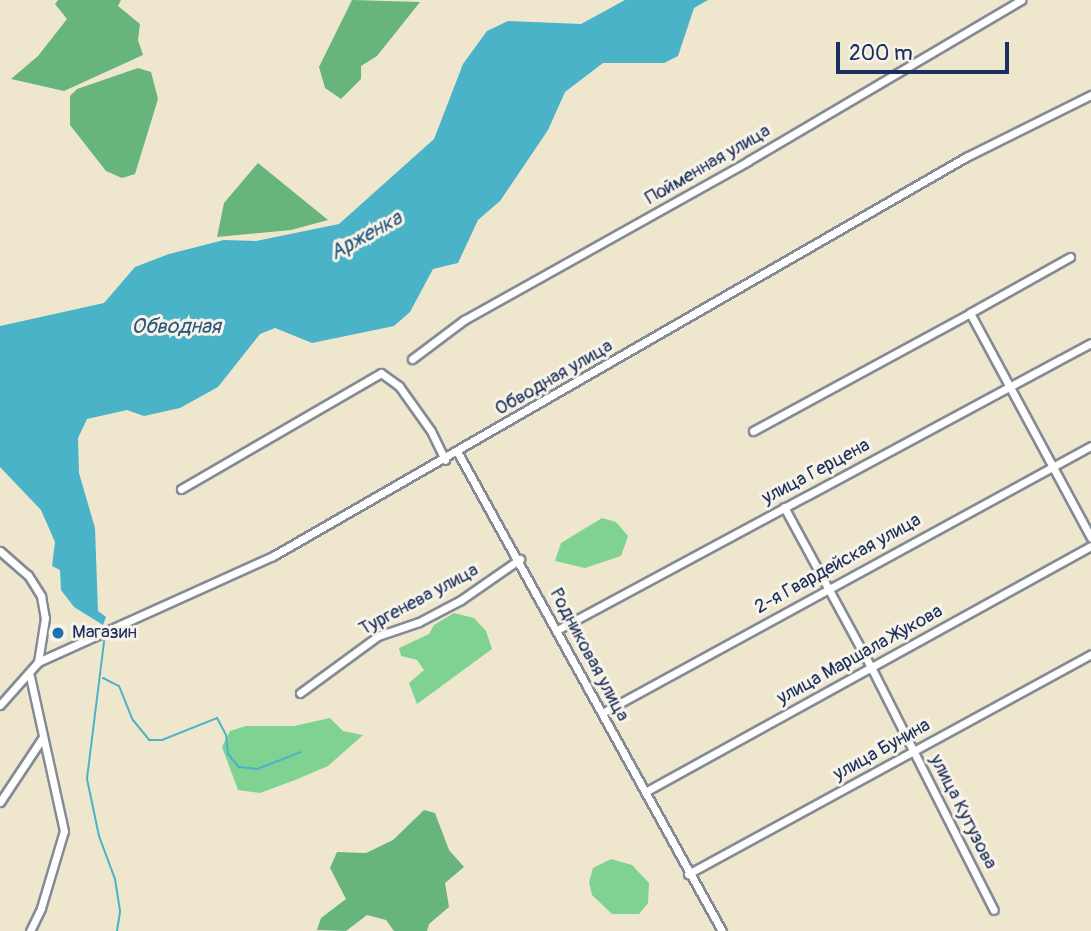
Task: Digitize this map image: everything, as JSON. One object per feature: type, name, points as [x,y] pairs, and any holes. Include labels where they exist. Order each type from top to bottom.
[{"type":"street","name":"Пойменная улица","points":[[412,359],[464,320],[748,161],[1021,0]]},
{"type":"street","name":"Обводная улица","points":[[38,662],[273,556],[458,453],[965,157],[1091,95]]},
{"type":"street","points":[[753,431],[1070,257]]},
{"type":"street","points":[[970,313],[1091,538]]},
{"type":"street","name":"улица Герцена","points":[[557,629],[1091,343]]},
{"type":"street","points":[[181,489],[381,373],[399,386],[431,431],[445,460]]},
{"type":"street","name":"2-я Гвардейская улица","points":[[602,713],[828,587],[1091,446]]},
{"type":"street","name":"Родниковая улица","points":[[458,453],[520,559],[688,874],[722,931]]},
{"type":"street","name":"улица Кутузова","points":[[783,507],[872,667],[994,910]]},
{"type":"street","name":"улица Маршала Жукова","points":[[645,792],[1091,546]]},
{"type":"street","points":[[0,551],[28,575],[41,596],[45,618],[38,662],[30,676],[0,705]]},
{"type":"street","name":"Тургенева улица","points":[[300,694],[378,636],[461,600],[520,559]]},
{"type":"street","name":"улица Бунина","points":[[688,874],[1091,654]]},
{"type":"street","points":[[30,676],[64,831],[41,908],[30,931]]},
{"type":"street","points":[[0,802],[43,737]]},
{"type":"green space","points":[[58,0],[121,0],[118,6],[140,24],[138,40],[143,55],[64,91],[11,79],[38,56],[67,19],[55,4]]},
{"type":"green space","points":[[352,0],[420,2],[377,56],[361,66],[361,79],[341,99],[325,88],[319,67]]},
{"type":"green space","points":[[138,68],[151,72],[158,99],[135,174],[122,178],[106,171],[70,125],[70,96],[77,89]]},
{"type":"green space","points":[[258,163],[328,220],[291,230],[217,237],[224,203]]},
{"type":"green space","points":[[602,518],[616,522],[628,536],[621,556],[585,568],[555,561],[561,543]]},
{"type":"green space","points":[[454,613],[474,618],[486,631],[492,649],[417,704],[409,683],[424,670],[417,660],[401,656],[399,648],[429,634],[434,625]]},
{"type":"green space","points":[[330,718],[343,731],[363,735],[328,766],[260,793],[238,790],[222,747],[230,731],[246,726],[294,726]]},
{"type":"green space","points":[[424,810],[435,813],[449,850],[464,867],[445,883],[449,907],[429,924],[427,931],[394,931],[386,920],[367,915],[346,931],[317,930],[321,918],[346,899],[330,868],[337,852],[366,853],[393,840]]},
{"type":"green space","points":[[611,859],[632,865],[649,883],[648,903],[639,914],[612,914],[592,895],[589,882],[593,868]]},
{"type":"water","name":"Обводная","points":[[625,0],[708,0],[694,8],[678,56],[664,63],[603,63],[565,92],[548,130],[500,201],[478,220],[458,263],[433,269],[410,312],[394,326],[312,343],[275,328],[260,334],[218,387],[180,408],[144,416],[127,410],[87,419],[78,438],[79,473],[95,528],[98,611],[106,617],[103,625],[74,607],[61,590],[60,570],[52,566],[55,542],[41,510],[0,467],[0,326],[104,303],[135,267],[169,254],[224,240],[256,241],[339,224],[434,139],[463,64],[487,31],[508,21],[581,24]]},
{"type":"waterway","points":[[105,634],[87,779],[99,836],[115,879],[120,912],[117,931]]},
{"type":"waterway","points":[[103,678],[119,686],[133,720],[149,740],[162,740],[217,718],[226,735],[228,754],[239,767],[257,769],[301,752]]},
{"type":"place","name":"Магазин","points":[[58,633]]},
{"type":"water label","name":"Арженка","points":[[366,236]]}]
